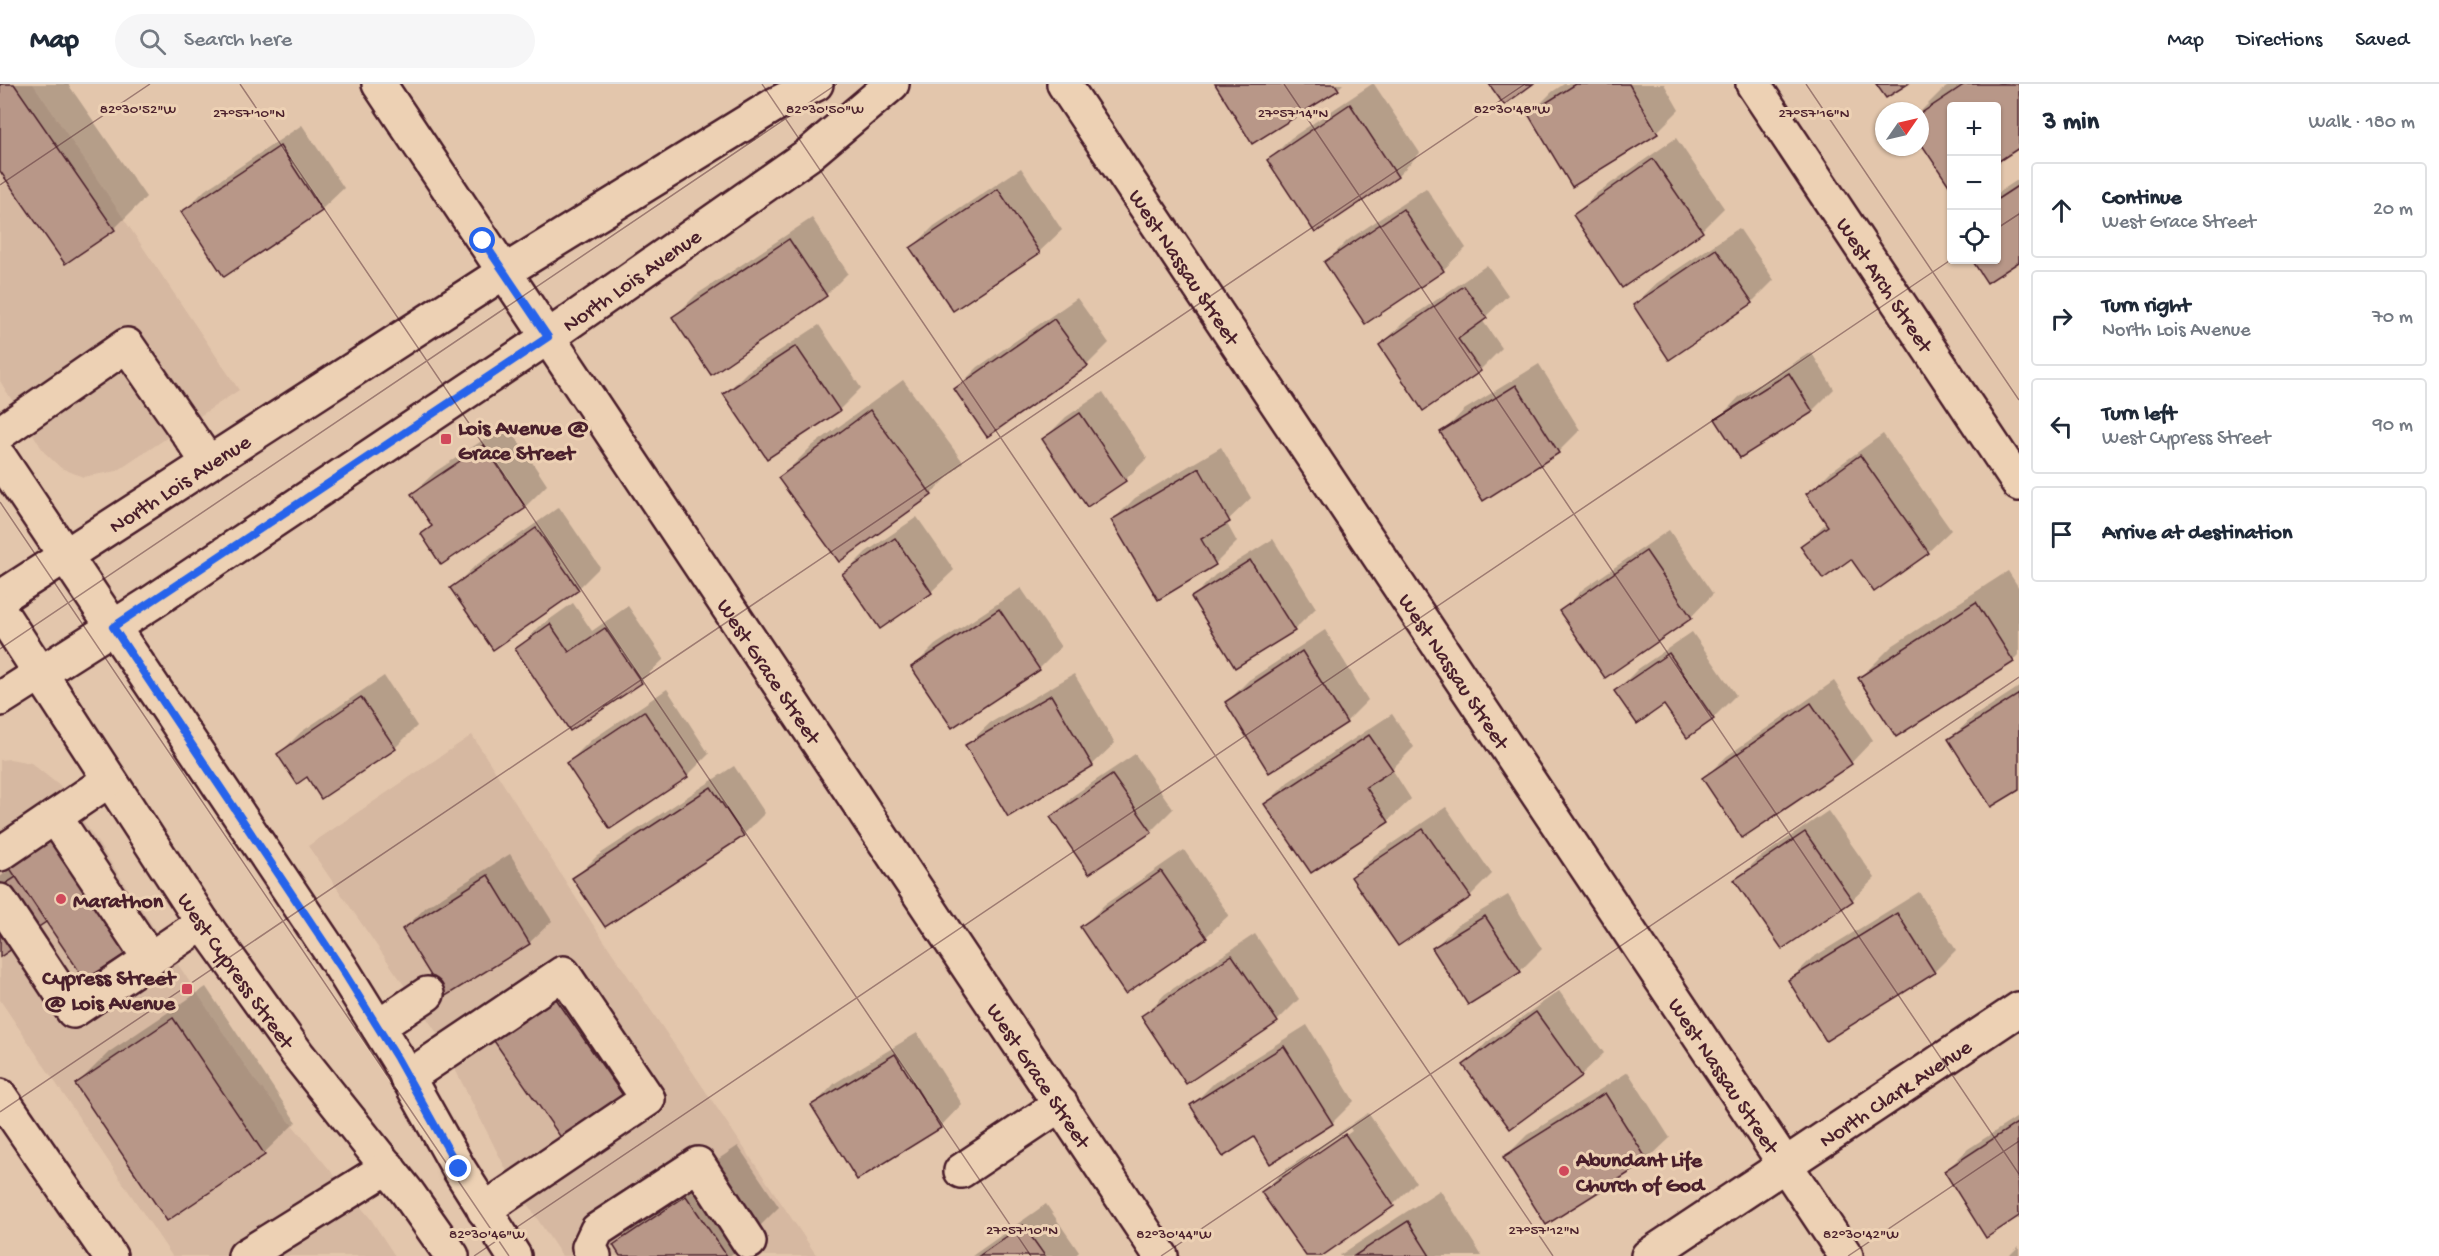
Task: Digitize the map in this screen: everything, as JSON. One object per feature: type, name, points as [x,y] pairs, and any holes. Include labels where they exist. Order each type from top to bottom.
[{"type":"street","name":"West Grace Street","points":[[379,84],[1161,1256]]},
{"type":"street","name":"North Lois Avenue","points":[[0,598],[504,272],[776,104],[816,84]]},
{"type":"street","name":"North Lois Avenue","points":[[0,699],[113,627],[548,337],[808,155],[892,84]]},
{"type":"street","name":"West Nassau Street","points":[[1064,84],[1846,1256]]},
{"type":"street","name":"West Arch Street","points":[[1753,84],[2019,484]]},
{"type":"street","points":[[0,433],[127,345],[208,462]]},
{"type":"street","points":[[0,458],[340,966],[484,1210],[514,1256]]},
{"type":"street","name":"West Cypress Street","points":[[0,611],[42,672],[109,780],[203,923],[298,1054],[388,1167],[452,1256]]},
{"type":"street","points":[[0,854],[109,780]]},
{"type":"street","points":[[55,817],[150,959]]},
{"type":"street","points":[[0,901],[73,1011],[203,923]]},
{"type":"street","points":[[407,1078],[563,973],[648,1099],[484,1210]]},
{"type":"street","points":[[378,1027],[428,994]]},
{"type":"street","name":"North Clark Avenue","points":[[1648,1256],[2019,1010]]},
{"type":"street","points":[[0,1096],[110,1256]]},
{"type":"street","points":[[961,1171],[1061,1104]]},
{"type":"street","points":[[593,1256],[589,1247],[597,1230],[698,1164],[749,1242]]},
{"type":"street","points":[[245,1256],[388,1167]]},
{"type":"shaded area","points":[[0,84],[33,84],[239,390],[117,471],[83,477],[61,468],[44,452],[0,381]]},
{"type":"shaded area","points":[[472,735],[592,923],[817,1256],[562,1256],[512,1181],[435,1030],[308,846]]},
{"type":"shaded area","points":[[10,759],[31,763],[61,787],[253,1078],[370,1218],[395,1256],[172,1256],[0,1000],[0,760]]},
{"type":"building","points":[[0,84],[14,84],[115,230],[65,264],[0,171]]},
{"type":"building","points":[[1215,84],[1335,84],[1339,90],[1252,144]]},
{"type":"building","points":[[1489,84],[1533,84],[1504,105]]},
{"type":"building","points":[[1576,84],[1629,84],[1658,134],[1572,187],[1528,114]]},
{"type":"building","points":[[1876,84],[1908,84],[1886,98]]},
{"type":"building","points":[[1965,84],[2019,84],[2019,148],[2001,160],[2001,102],[1947,102],[1947,182],[1929,156],[1929,108]]},
{"type":"building","points":[[1350,104],[1398,177],[1315,233],[1267,160]]},
{"type":"building","points":[[280,146],[322,211],[224,277],[181,212]]},
{"type":"building","points":[[1653,159],[1703,232],[1622,288],[1573,215]]},
{"type":"building","points":[[2019,185],[2019,262],[1987,283],[1975,264],[2001,264],[2001,197]]},
{"type":"building","points":[[998,189],[1040,253],[953,311],[910,248]]},
{"type":"building","points":[[1403,209],[1444,271],[1365,324],[1324,262]]},
{"type":"building","points":[[789,239],[827,296],[711,375],[672,317]]},
{"type":"building","points":[[1716,249],[1753,303],[1669,360],[1633,305]]},
{"type":"building","points":[[1464,286],[1487,318],[1458,339],[1481,371],[1423,411],[1379,345]]},
{"type":"building","points":[[1054,319],[1088,366],[987,437],[954,389]]},
{"type":"building","points":[[796,346],[840,411],[767,459],[723,394]]},
{"type":"building","points":[[1789,373],[1813,412],[1740,458],[1715,419]]},
{"type":"building","points":[[1516,385],[1559,453],[1483,501],[1440,432]]},
{"type":"building","points":[[870,410],[932,495],[839,562],[778,478]]},
{"type":"building","points":[[1080,413],[1126,481],[1087,507],[1042,439]]},
{"type":"building","points":[[484,445],[526,508],[441,565],[421,534],[432,526],[411,494]]},
{"type":"building","points":[[1860,455],[1929,553],[1874,592],[1851,559],[1823,579],[1800,546],[1828,526],[1806,494]]},
{"type":"building","points":[[1199,468],[1230,522],[1201,539],[1216,565],[1158,600],[1111,520]]},
{"type":"building","points":[[536,528],[579,590],[493,650],[450,588]]},
{"type":"building","points":[[895,538],[932,593],[880,629],[842,574]]},
{"type":"building","points":[[1646,551],[1692,618],[1605,678],[1559,611]]},
{"type":"building","points":[[1250,560],[1295,631],[1235,668],[1191,597]]},
{"type":"building","points":[[1976,602],[2014,662],[1896,737],[1858,678]]},
{"type":"building","points":[[999,609],[1040,670],[952,728],[911,667]]},
{"type":"building","points":[[550,624],[569,652],[605,628],[642,683],[570,731],[515,649]]},
{"type":"building","points":[[1302,651],[1347,723],[1269,773],[1225,702]]},
{"type":"building","points":[[1669,653],[1714,719],[1687,738],[1664,705],[1637,724],[1614,691]]},
{"type":"building","points":[[2019,694],[2019,790],[1991,807],[1948,739]]},
{"type":"building","points":[[1051,695],[1093,766],[1008,817],[965,745]]},
{"type":"building","points":[[361,697],[396,749],[321,799],[307,777],[297,784],[277,754]]},
{"type":"building","points":[[1811,703],[1852,764],[1742,838],[1702,778]]},
{"type":"building","points":[[644,711],[688,777],[610,829],[566,763]]},
{"type":"building","points":[[1369,735],[1393,770],[1366,787],[1389,822],[1311,873],[1264,804]]},
{"type":"building","points":[[1112,775],[1152,832],[1089,874],[1050,817]]},
{"type":"building","points":[[711,787],[744,836],[605,927],[572,878]]},
{"type":"building","name":"Marathon","points":[[45,829],[127,953],[85,980],[3,858]]},
{"type":"building","points":[[1423,829],[1471,897],[1398,946],[1351,877]]},
{"type":"building","points":[[1805,832],[1853,901],[1782,949],[1734,880]]},
{"type":"building","points":[[1161,871],[1207,938],[1125,994],[1080,927]]},
{"type":"building","points":[[488,875],[530,944],[444,997],[402,929]]},
{"type":"building","points":[[16,877],[46,922],[16,942],[0,887]]},
{"type":"building","points":[[1897,913],[1935,973],[1826,1041],[1788,980]]},
{"type":"building","points":[[1485,916],[1521,972],[1468,1005],[1432,948]]},
{"type":"building","points":[[0,918],[18,945],[0,957]]},
{"type":"building","points":[[1232,955],[1278,1022],[1186,1084],[1141,1016]]},
{"type":"building","points":[[554,996],[624,1097],[562,1139],[492,1038]]},
{"type":"building","points":[[1536,1012],[1582,1076],[1510,1129],[1463,1065]]},
{"type":"building","points":[[173,1018],[265,1155],[167,1221],[75,1084]]},
{"type":"building","points":[[1284,1046],[1333,1124],[1270,1164],[1254,1137],[1223,1157],[1190,1105]]},
{"type":"building","points":[[895,1054],[941,1128],[857,1180],[811,1105]]},
{"type":"building","points":[[1605,1093],[1648,1161],[1546,1225],[1503,1157]]},
{"type":"building","points":[[2017,1123],[2019,1216],[1986,1238],[1944,1171]]},
{"type":"building","points":[[1345,1134],[1394,1206],[1322,1256],[1306,1256],[1261,1192]]},
{"type":"building","points":[[686,1196],[727,1256],[620,1256],[613,1245]]},
{"type":"building","points":[[1408,1221],[1430,1256],[1354,1256]]},
{"type":"building","points":[[1023,1225],[1045,1256],[979,1256]]},
{"type":"place","name":"Lois Avenue @ Grace Street","points":[[446,439]]},
{"type":"place","name":"Marathon","points":[[61,899]]},
{"type":"place","name":"Cypress Street @ Lois Avenue","points":[[187,989]]},
{"type":"place","name":"Abundant Life Church of God","points":[[1564,1171]]},
{"type":"route","points":[[459,1169],[397,1058],[340,966],[113,627],[548,337],[483,241]]}]
